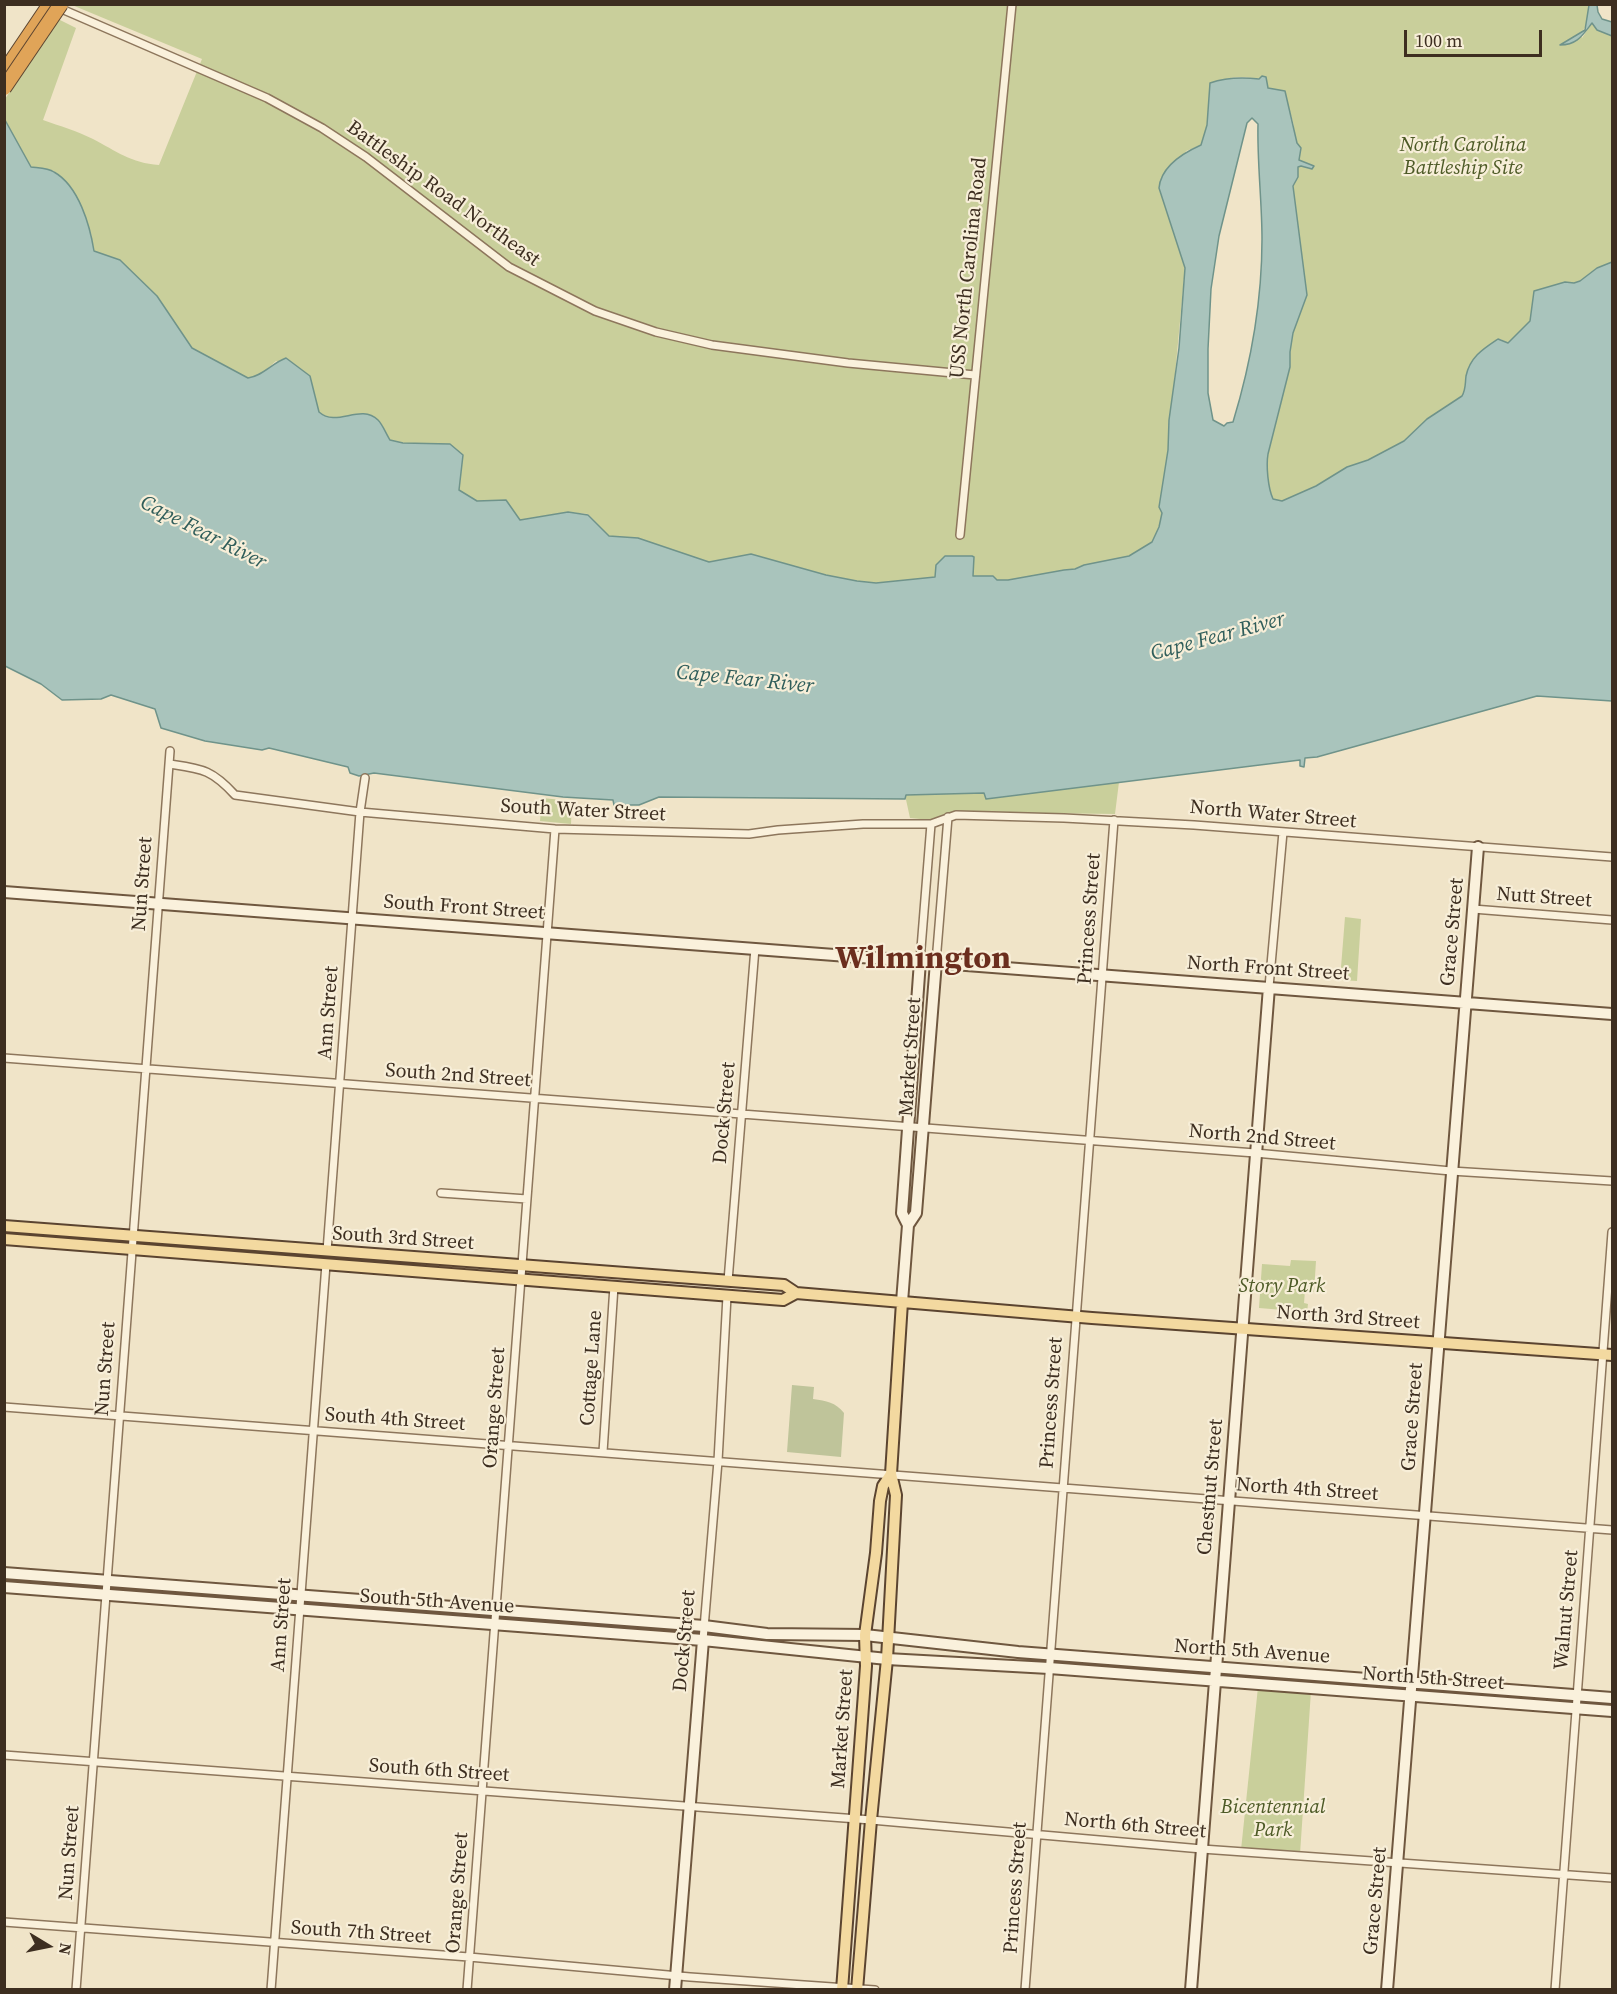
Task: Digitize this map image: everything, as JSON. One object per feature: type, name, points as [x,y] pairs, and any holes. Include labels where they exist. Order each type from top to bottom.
[{"type":"highway","points":[[4,72],[50,4]]},
{"type":"highway","points":[[4,88],[61,4]]},
{"type":"main road","name":"South 3rd Street","points":[[4,1226],[784,1285],[796,1293],[902,1302]]},
{"type":"main road","name":"South 3rd Street","points":[[4,1239],[783,1300],[796,1293]]},
{"type":"main road","name":"North 3rd Street","points":[[902,1302],[1075,1317],[1608,1355]]},
{"type":"main road","name":"Market Street","points":[[857,1989],[887,1659],[896,1495],[891,1474],[902,1302]]},
{"type":"main road","name":"Market Street","points":[[842,1988],[856,1819],[865,1635],[876,1554],[880,1502],[883,1486],[891,1474]]},
{"type":"street","name":"Battleship Road Northeast","points":[[50,4],[267,98],[322,128],[366,157],[509,267],[595,311],[656,332],[712,345],[848,363],[975,375]]},
{"type":"street","name":"USS North Carolina Road","points":[[960,535],[1012,4]]},
{"type":"street","name":"Nun Street","points":[[76,1989],[170,751]]},
{"type":"street","name":"South Water Street","points":[[169,764],[205,770],[221,780],[235,795],[360,812],[555,829],[749,834],[863,824],[931,824]]},
{"type":"street","name":"Ann Street","points":[[327,1251],[360,812],[366,778]]},
{"type":"street","name":"North Water Street","points":[[931,824],[956,815],[1114,820],[1612,857]]},
{"type":"street","name":"Market Street","points":[[902,1302],[908,1225],[916,1213],[948,818]]},
{"type":"street","name":"Princess Street","points":[[1025,1989],[1114,820]]},
{"type":"street","name":"Market Street","points":[[908,1225],[902,1213],[931,824]]},
{"type":"street","name":"Orange Street","points":[[467,1989],[555,829]]},
{"type":"street","points":[[1269,987],[1283,832]]},
{"type":"street","name":"Grace Street","points":[[1387,1989],[1478,847]]},
{"type":"street","name":"South Front Street","points":[[4,892],[920,961]]},
{"type":"street","name":"Nutt Street","points":[[1473,909],[1612,920]]},
{"type":"street","name":"Dock Street","points":[[728,1281],[755,948]]},
{"type":"street","name":"North Front Street","points":[[920,961],[1612,1014]]},
{"type":"street","name":"Chestnut Street","points":[[1191,1989],[1269,987]]},
{"type":"street","name":"South 2nd Street","points":[[4,1058],[909,1126]]},
{"type":"street","name":"North 2nd Street","points":[[909,1126],[1451,1171],[1612,1180]]},
{"type":"street","points":[[441,1193],[527,1199]]},
{"type":"street","name":"Walnut Street","points":[[1555,1989],[1576,1695],[1608,1355],[1612,1232]]},
{"type":"street","name":"Ann Street","points":[[271,1989],[326,1264]]},
{"type":"street","name":"Cottage Lane","points":[[603,1452],[614,1286]]},
{"type":"street","name":"Dock Street","points":[[675,1989],[718,1461],[727,1296]]},
{"type":"street","name":"South 4th Street","points":[[4,1407],[891,1474]]},
{"type":"street","name":"North 4th Street","points":[[891,1474],[1612,1530]]},
{"type":"street","name":"South 5th Avenue","points":[[4,1573],[704,1626],[767,1634],[865,1635],[888,1638]]},
{"type":"street","name":"South 5th Avenue","points":[[4,1587],[703,1640],[887,1659]]},
{"type":"street","name":"North 5th Avenue","points":[[888,1638],[1050,1655],[1612,1698]]},
{"type":"street","name":"North 5th Avenue","points":[[887,1659],[1214,1680]]},
{"type":"street","name":"North 5th Street","points":[[1214,1680],[1612,1711]]},
{"type":"street","name":"South 6th Street","points":[[4,1755],[871,1820]]},
{"type":"street","name":"North 6th Street","points":[[871,1820],[1202,1849],[1612,1878]]},
{"type":"street","name":"South 7th Street","points":[[4,1922],[875,1989]]},
{"type":"green space","name":"North Carolina Battleship Site","points":[[72,5],[1589,5],[1587,25],[1581,33],[1582,38],[1592,23],[1612,36],[1612,262],[1597,268],[1580,281],[1565,282],[1534,291],[1530,321],[1508,343],[1500,339],[1466,377],[1462,396],[1427,419],[1404,441],[1368,460],[1347,467],[1316,486],[1282,501],[1273,499],[1268,476],[1268,454],[1290,367],[1289,352],[1293,333],[1307,295],[1293,186],[1298,177],[1298,167],[1312,169],[1299,160],[1293,122],[1284,91],[1268,88],[1266,77],[1229,78],[1210,86],[1207,125],[1201,145],[1186,151],[1166,206],[1185,268],[1162,513],[1152,542],[1129,556],[1075,569],[1008,580],[997,580],[993,576],[973,576],[972,556],[945,557],[936,577],[876,583],[826,575],[751,554],[709,562],[638,538],[609,536],[588,514],[568,512],[520,520],[506,501],[477,501],[459,491],[463,455],[390,440],[380,422],[371,415],[356,414],[333,418],[326,416],[319,412],[310,376],[276,361],[258,377],[248,378],[192,348],[157,296],[120,260],[94,251],[91,233],[54,171],[31,167],[5,120],[5,99],[58,19],[76,28],[43,120],[87,136],[132,159],[159,165],[202,59]]},
{"type":"green space","points":[[1119,782],[1115,814],[955,812],[930,820],[910,818],[905,795],[985,793],[987,799]]},
{"type":"green space","points":[[542,798],[572,801],[571,824],[540,821]]},
{"type":"green space","points":[[1345,917],[1361,919],[1357,981],[1340,980]]},
{"type":"green space","name":"Story Park","points":[[1291,1260],[1316,1261],[1314,1292],[1305,1291],[1304,1303],[1308,1304],[1307,1312],[1259,1308],[1262,1264],[1290,1266]]},
{"type":"green space","points":[[792,1385],[814,1387],[813,1399],[837,1406],[844,1413],[841,1457],[787,1452]]},
{"type":"green space","name":"Bicentennial Park","points":[[1258,1687],[1311,1691],[1300,1854],[1241,1850]]},
{"type":"water","points":[[1589,5],[1597,5],[1602,19],[1612,22],[1612,36],[1597,30],[1592,23],[1575,41],[1560,45],[1585,30]]},
{"type":"water","name":"Cape Fear River","points":[[1262,76],[1266,77],[1268,88],[1285,91],[1297,143],[1301,148],[1299,160],[1314,166],[1312,169],[1298,167],[1298,177],[1293,186],[1307,295],[1293,333],[1290,367],[1268,454],[1268,477],[1273,499],[1282,501],[1316,486],[1347,467],[1368,460],[1404,441],[1427,419],[1462,396],[1468,369],[1478,354],[1498,339],[1508,343],[1530,321],[1534,291],[1565,282],[1580,281],[1597,268],[1612,262],[1612,701],[1537,696],[1317,757],[1305,758],[1304,767],[1300,766],[1300,760],[986,799],[984,793],[906,795],[905,799],[659,797],[639,805],[614,805],[613,800],[563,797],[374,773],[359,776],[350,773],[348,767],[269,748],[262,750],[205,741],[161,728],[155,709],[111,695],[101,699],[62,700],[41,684],[5,666],[5,120],[31,167],[52,171],[63,178],[77,197],[90,230],[94,251],[120,260],[157,296],[192,348],[248,378],[258,375],[286,358],[310,376],[319,412],[326,416],[333,418],[356,414],[371,415],[380,422],[390,440],[403,443],[450,444],[463,455],[459,490],[477,501],[506,500],[520,520],[568,512],[588,515],[609,536],[638,538],[709,562],[751,554],[826,575],[876,583],[935,577],[936,565],[945,556],[972,556],[974,557],[973,576],[993,576],[997,580],[1008,580],[1075,569],[1129,556],[1152,542],[1162,513],[1159,507],[1168,450],[1185,268],[1159,188],[1168,167],[1187,152],[1201,145],[1207,125],[1210,83],[1234,78],[1259,79]],"holes":[[[1252,118],[1258,124],[1262,239],[1258,309],[1250,355],[1233,422],[1224,426],[1213,420],[1208,393],[1211,289],[1219,236],[1247,123]]]},
{"type":"district","name":"Wilmington","points":[[923,960]]}]
